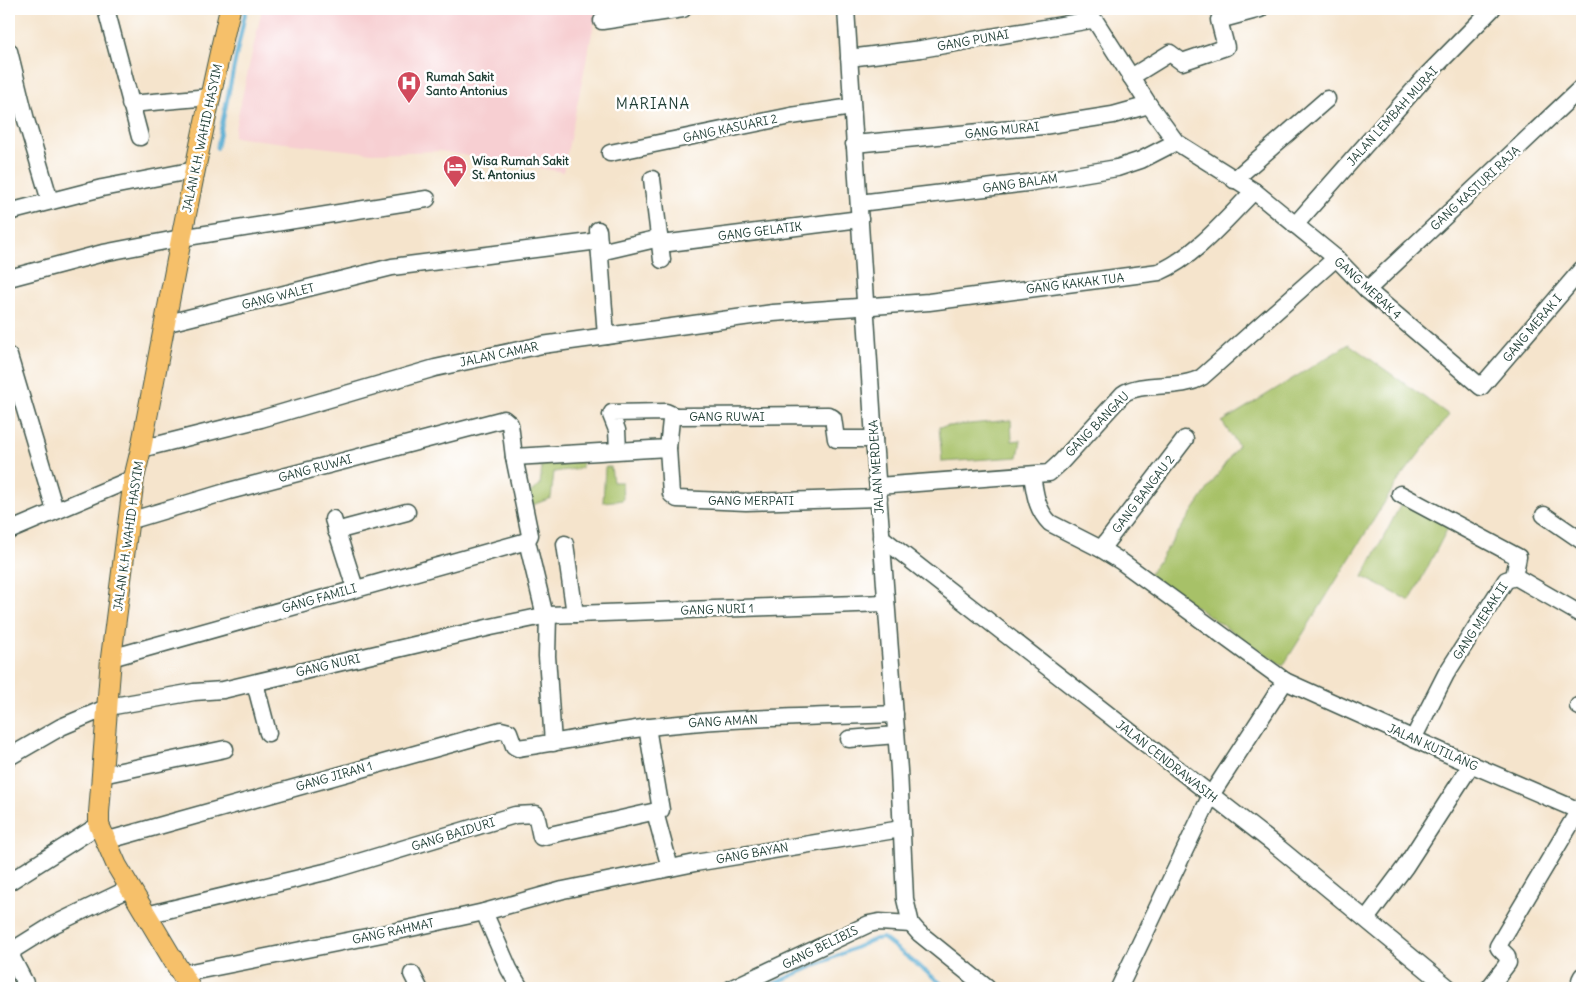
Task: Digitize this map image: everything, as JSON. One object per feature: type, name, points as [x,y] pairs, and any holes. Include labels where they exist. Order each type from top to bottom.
[{"type":"main road","name":"JALAN K.H. WAHID HASYIM","points":[[185,981],[130,888],[102,833],[99,806],[111,658],[134,478],[142,448],[181,238],[230,9]]},
{"type":"street","points":[[106,9],[140,137]]},
{"type":"street","points":[[602,21],[683,9]]},
{"type":"street","name":"JALAN MERDEKA","points":[[846,9],[866,306],[868,439],[878,492],[895,714],[905,899],[912,924]]},
{"type":"street","points":[[1131,77],[1170,53],[1182,62],[1226,47],[1220,20],[1260,9]]},
{"type":"street","name":"JALAN LEMBAH MURAI","points":[[1295,225],[1427,75],[1492,9]]},
{"type":"street","points":[[1088,17],[1176,142]]},
{"type":"street","name":"GANG PUNAI","points":[[850,58],[921,50],[1088,17]]},
{"type":"street","points":[[9,51],[26,120],[50,201]]},
{"type":"street","name":"GANG KASTURI RAJA","points":[[1367,290],[1582,86]]},
{"type":"street","points":[[130,104],[210,97]]},
{"type":"street","points":[[1234,180],[1327,99]]},
{"type":"street","name":"GANG MURAI","points":[[854,144],[1043,126],[1113,115],[1149,105]]},
{"type":"street","name":"GANG KASUARI 2","points":[[610,153],[791,116],[852,107]]},
{"type":"street","name":"GANG MERAK 4","points":[[1176,142],[1254,191],[1336,258],[1367,290],[1482,387]]},
{"type":"street","name":"GANG BALAM","points":[[859,211],[1117,168],[1141,160],[1176,142]]},
{"type":"street","points":[[9,212],[102,188],[195,170]]},
{"type":"street","points":[[652,179],[661,247]]},
{"type":"street","name":"GANG KAKAK TUA","points":[[866,306],[972,296],[1159,272],[1193,250],[1254,191]]},
{"type":"street","points":[[9,278],[103,253],[181,238],[427,200]]},
{"type":"street","name":"GANG GELATIK","points":[[599,241],[661,247],[859,211]]},
{"type":"street","points":[[599,241],[606,336]]},
{"type":"street","name":"GANG WALET","points":[[164,324],[392,267],[599,241]]},
{"type":"street","name":"GANG BANGAU","points":[[878,492],[1049,473],[1126,391],[1191,382],[1202,377],[1336,258]]},
{"type":"street","name":"GANG MERAK I","points":[[1482,387],[1582,269]]},
{"type":"street","name":"JALAN CAMAR","points":[[142,448],[261,419],[436,368],[507,352],[773,313],[866,306]]},
{"type":"street","points":[[9,356],[55,510]]},
{"type":"street","points":[[618,450],[617,430],[611,416],[612,413],[666,412],[675,416]]},
{"type":"street","name":"GANG RUWAI","points":[[668,448],[671,420],[675,416],[828,416],[833,418],[836,438],[839,440],[868,439]]},
{"type":"street","name":"GANG RUWAI","points":[[129,521],[229,491],[502,418],[510,424],[514,457]]},
{"type":"street","name":"GANG BANGAU 2","points":[[1101,549],[1185,439]]},
{"type":"street","points":[[553,743],[546,616],[527,541],[530,535],[514,457],[668,448]]},
{"type":"street","name":"GANG MERPATI","points":[[668,448],[671,494],[677,499],[746,502],[878,492]]},
{"type":"street","name":"JALAN KUTILANG","points":[[1032,475],[1037,506],[1045,518],[1122,562],[1284,680],[1413,739],[1581,811]]},
{"type":"street","points":[[9,531],[134,478]]},
{"type":"street","points":[[1400,494],[1518,557],[1514,576]]},
{"type":"street","points":[[355,588],[334,525],[407,512]]},
{"type":"street","points":[[1544,515],[1582,542]]},
{"type":"street","name":"JALAN CENDRAWASIH","points":[[881,537],[1366,918],[1431,983],[1449,988]]},
{"type":"street","name":"GANG FAMILI","points":[[111,658],[527,541]]},
{"type":"street","points":[[564,544],[575,614]]},
{"type":"street","name":"GANG MERAK II","points":[[1413,739],[1446,674],[1506,580],[1514,576],[1582,615]]},
{"type":"street","name":"GANG NURI 1","points":[[546,616],[886,603]]},
{"type":"street","name":"GANG NURI","points":[[9,757],[61,727],[108,707],[198,692],[223,690],[491,627],[546,616]]},
{"type":"street","points":[[1119,988],[1210,795],[1284,680]]},
{"type":"street","points":[[255,683],[268,733]]},
{"type":"street","name":"GANG AMAN","points":[[553,743],[647,727],[719,721],[895,714]]},
{"type":"street","points":[[647,727],[660,810],[655,812],[670,868]]},
{"type":"street","name":"GANG JIRAN 1","points":[[102,833],[501,730],[510,732],[514,746],[517,748],[553,743]]},
{"type":"street","points":[[849,739],[896,735]]},
{"type":"street","points":[[102,775],[225,749]]},
{"type":"street","points":[[1366,918],[1405,867],[1472,765]]},
{"type":"street","points":[[1489,988],[1508,964],[1507,956],[1498,946],[1581,811]]},
{"type":"street","name":"GANG BAIDURI","points":[[146,915],[329,871],[515,815],[536,814],[541,837],[655,812]]},
{"type":"street","name":"GANG BAYAN","points":[[603,882],[768,850],[902,829]]},
{"type":"street","points":[[9,882],[102,833]]},
{"type":"street","name":"GANG RAHMAT","points":[[185,981],[484,912],[563,890],[603,882]]},
{"type":"street","points":[[26,983],[12,958],[13,950],[53,925],[130,888]]},
{"type":"street","points":[[484,912],[509,969],[520,988]]},
{"type":"street","name":"GANG BELIBIS","points":[[732,988],[869,924],[879,922],[912,924]]},
{"type":"street","points":[[912,924],[919,933],[983,987]]},
{"type":"shaded area","name":"Rumah Sakit Santo Antonius","points":[[262,9],[597,9],[563,172],[440,151],[372,153],[233,137]]},
{"type":"green space","points":[[1349,344],[1449,415],[1396,484],[1283,666],[1149,575],[1238,445],[1222,422]]},
{"type":"green space","points":[[1011,420],[1012,441],[1021,440],[1018,457],[942,462],[939,427]]},
{"type":"green space","points":[[582,456],[582,468],[554,472],[551,498],[530,506],[528,494],[540,485],[542,467],[529,465],[529,461]]},
{"type":"green space","points":[[605,467],[611,467],[613,482],[622,482],[623,500],[603,502]]},
{"type":"green space","points":[[1404,498],[1451,522],[1410,601],[1363,577]]},
{"type":"waterway","points":[[217,148],[246,9]]},
{"type":"waterway","points":[[764,988],[875,939],[883,938],[947,988]]},
{"type":"place","name":"Rumah Sakit Santo Antonius","points":[[409,104]]},
{"type":"place","name":"Wisa Rumah Sakit St. Antonius","points":[[455,188]]},
{"type":"district","name":"MARIANA","points":[[653,103]]}]
